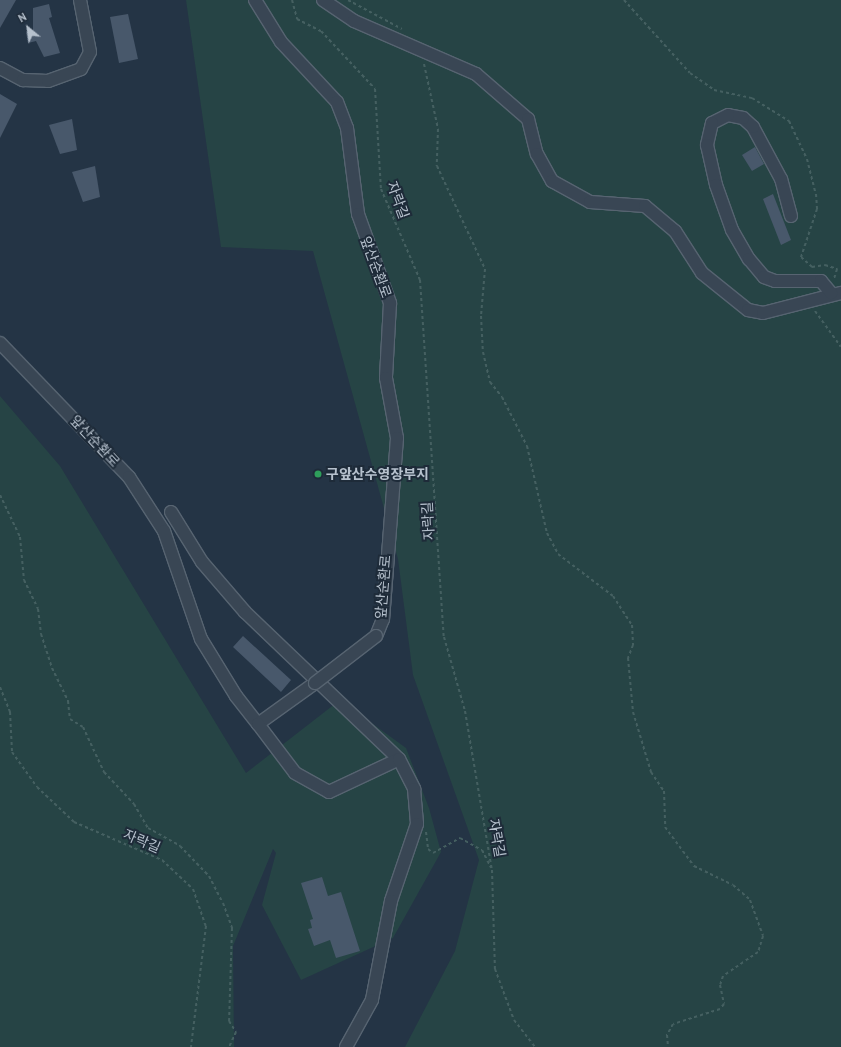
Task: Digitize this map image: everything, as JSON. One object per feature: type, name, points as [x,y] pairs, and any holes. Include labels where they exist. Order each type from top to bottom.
[{"type":"street","points":[[0,68],[23,80],[48,80],[81,69],[90,52],[80,0]]},
{"type":"street","name":"앞산순환로","points":[[255,0],[281,42],[339,107],[347,128],[358,214],[390,303],[386,378],[397,438],[382,619],[376,636],[315,683],[258,724]]},
{"type":"street","points":[[323,0],[354,22],[476,74],[528,119],[537,154],[552,181],[590,202],[645,206],[675,231],[702,273],[748,310],[763,313],[836,293]]},
{"type":"street","points":[[790,216],[781,179],[753,127],[743,118],[728,115],[712,123],[707,145],[716,186],[732,230],[749,259],[764,277],[775,281],[821,281],[836,293]]},
{"type":"street","name":"앞산순환로","points":[[0,343],[129,477],[164,531],[201,639],[236,696],[295,773],[329,792],[399,759]]},
{"type":"street","points":[[171,512],[202,562],[244,612],[399,759],[414,789],[417,824],[391,901],[372,1000],[346,1047]]},
{"type":"path","name":"자락길","points":[[292,0],[297,19],[321,31],[375,89],[381,189],[420,280],[444,637],[466,711],[492,870],[495,969],[514,1020],[535,1047]]},
{"type":"path","points":[[348,0],[406,31]]},
{"type":"path","points":[[418,48],[430,78],[438,129],[437,166],[485,269],[481,316],[483,352],[490,382],[502,397],[527,446],[547,533],[558,554],[613,596],[632,625],[633,645],[628,658],[633,712],[651,772],[664,791],[665,827],[694,866],[734,885],[750,900],[763,936],[758,952],[723,976],[720,985],[724,1004],[720,1009],[673,1024],[667,1035],[668,1047]]},
{"type":"path","points":[[809,300],[827,333],[841,348]]},
{"type":"path","points":[[0,495],[20,536],[24,580],[38,609],[41,634],[52,668],[68,701],[70,719],[82,728],[104,772],[134,804],[148,828],[180,846],[209,876],[223,903],[232,928],[228,1021],[236,1032],[229,1047]]},
{"type":"path","name":"자락길","points":[[0,687],[10,712],[12,752],[37,787],[74,822],[162,860],[193,889],[206,926],[192,1047]]},
{"type":"path","points":[[417,824],[426,831],[428,849],[433,853],[460,838],[482,850],[492,870]]},
{"type":"green space","points":[[186,0],[841,0],[841,1047],[405,1047],[455,951],[479,860],[413,675],[398,559],[313,251],[221,247]]},
{"type":"green space","points":[[0,396],[60,466],[246,773],[340,700],[406,748],[429,808],[441,852],[393,938],[301,980],[262,905],[276,853],[273,849],[233,946],[234,1047],[0,1047]]},
{"type":"building","points":[[0,0],[16,0],[0,28]]},
{"type":"building","points":[[49,4],[52,17],[49,18],[60,53],[44,57],[36,41],[28,43],[26,32],[33,30],[33,8]]},
{"type":"building","points":[[128,14],[138,59],[119,63],[110,17]]},
{"type":"building","points":[[0,94],[17,104],[0,138]]},
{"type":"building","points":[[72,119],[77,150],[60,154],[49,125]]},
{"type":"building","points":[[755,147],[764,164],[752,171],[742,155]]},
{"type":"building","points":[[95,166],[100,197],[83,202],[72,172]]},
{"type":"building","points":[[773,194],[791,240],[781,245],[763,199]]},
{"type":"building","points":[[243,636],[291,680],[281,692],[233,647]]},
{"type":"building","points":[[322,877],[328,896],[341,892],[360,951],[336,958],[330,940],[314,946],[308,929],[312,928],[310,920],[313,919],[301,883]]},
{"type":"place","name":"구앞산수영장부지","points":[[318,474]]}]
